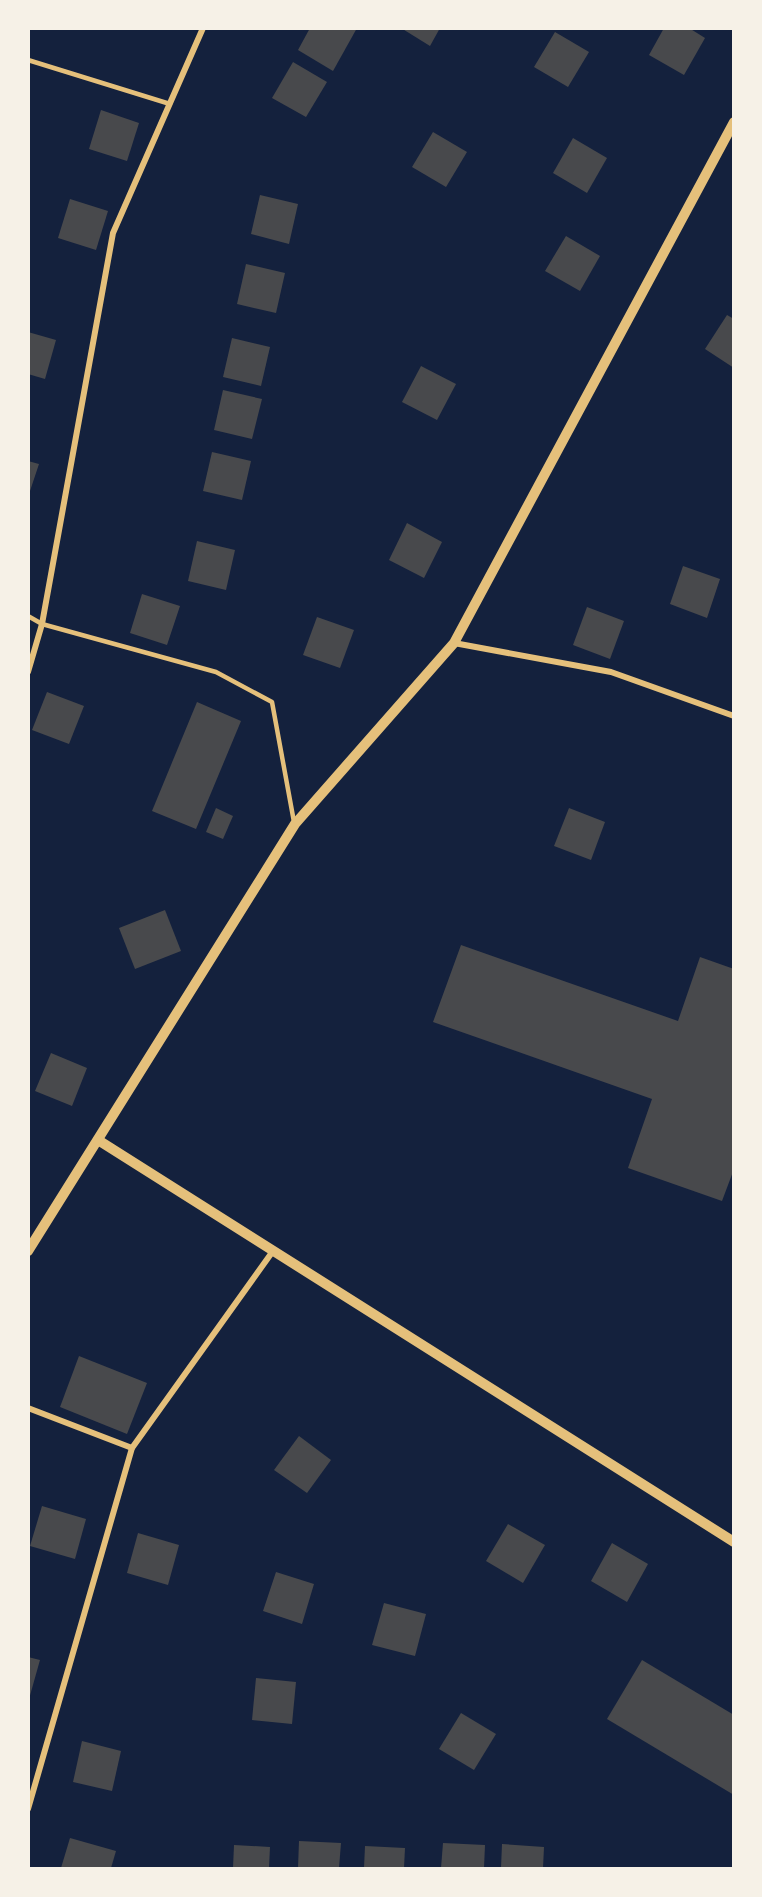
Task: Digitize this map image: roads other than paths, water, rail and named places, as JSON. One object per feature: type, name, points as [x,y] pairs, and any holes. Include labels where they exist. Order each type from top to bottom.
[{"type":"street","points":[[28,672],[42,624],[113,233],[203,28]]},
{"type":"street","points":[[28,1251],[295,824],[454,643],[734,122]]},
{"type":"street","points":[[454,643],[611,672],[734,716]]},
{"type":"street","points":[[98,1140],[734,1542]]},
{"type":"street","points":[[28,1809],[132,1448],[273,1251]]},
{"type":"street","points":[[28,1408],[132,1448]]},
{"type":"lane","points":[[28,60],[170,104]]},
{"type":"lane","points":[[28,616],[42,624],[216,672],[272,702],[295,824]]}]
